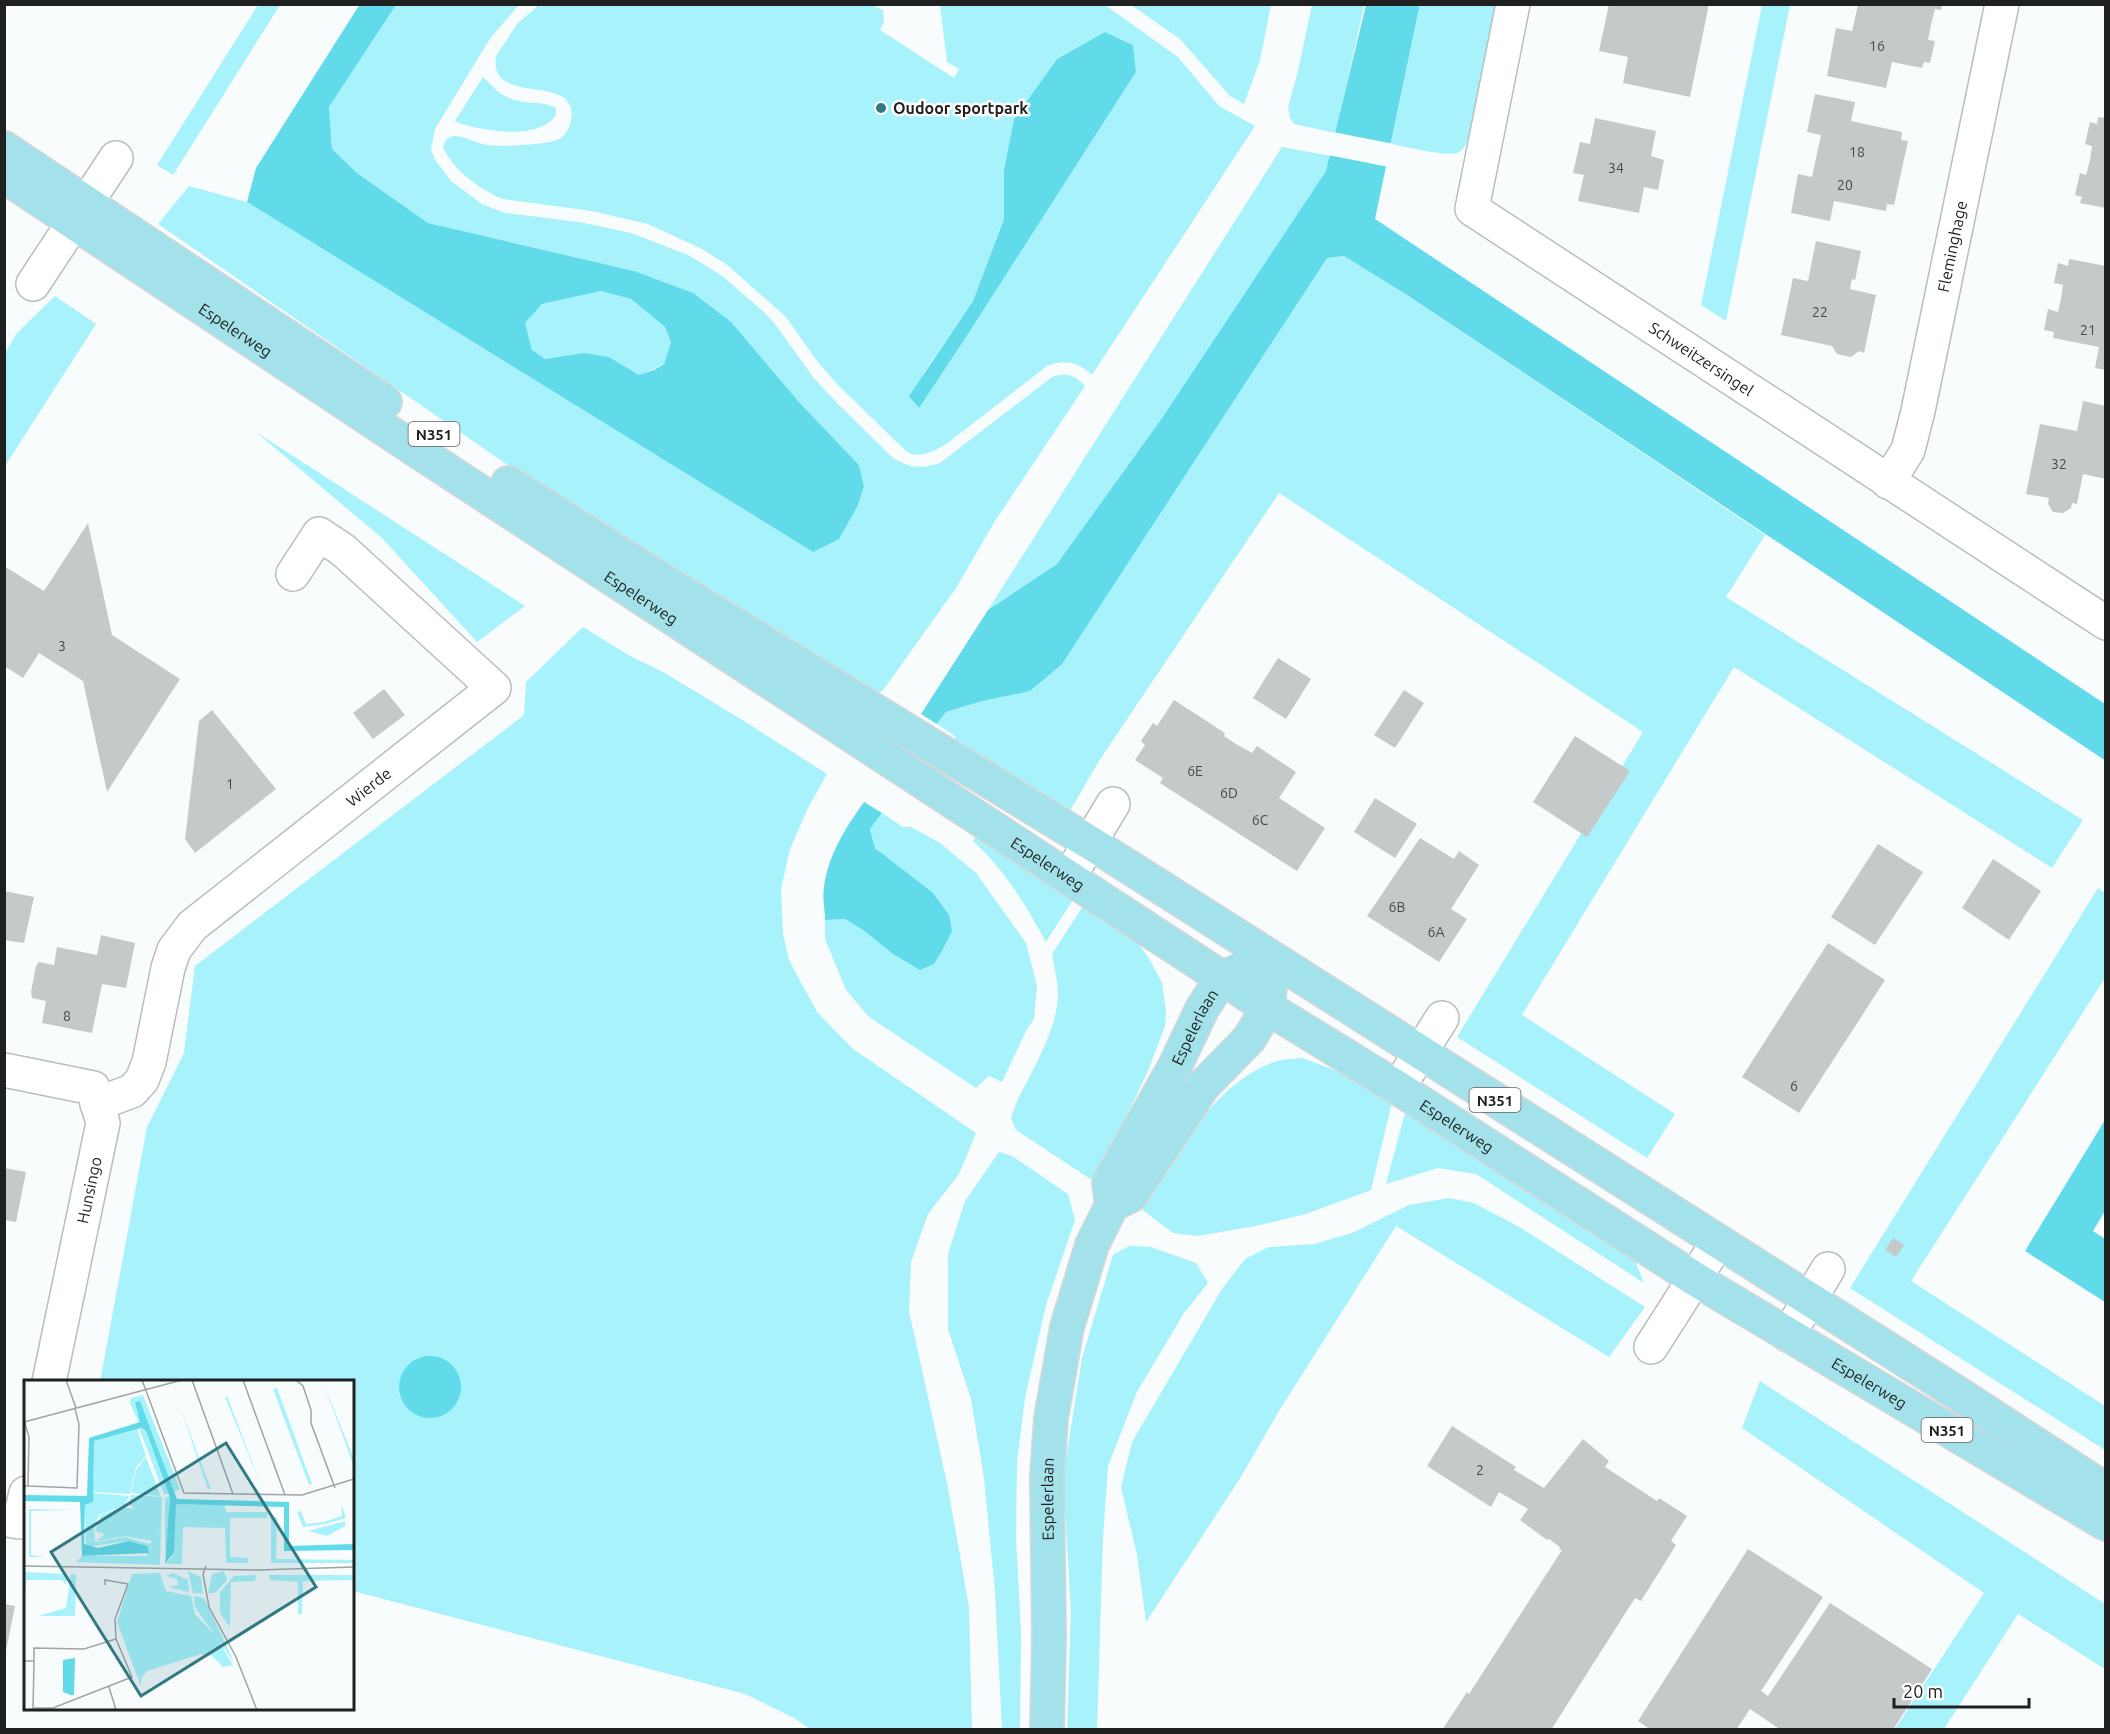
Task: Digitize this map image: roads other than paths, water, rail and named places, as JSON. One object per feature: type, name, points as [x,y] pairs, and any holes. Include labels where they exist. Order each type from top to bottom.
[{"type":"main road","name":"Espelerweg","points":[[4,148],[81,212],[413,448],[1222,978],[1695,1279],[2106,1524]]},
{"type":"main road","name":"Espelerweg","points":[[4,176],[81,212],[663,581],[1090,842],[2106,1490]]},
{"type":"main road","name":"Espelerlaan","points":[[1047,1730],[1049,1640],[1047,1476],[1051,1418],[1060,1358],[1070,1316],[1092,1245],[1112,1205],[1109,1183],[1176,1066],[1202,1009],[1222,978],[1272,957],[1268,1008],[1249,1039],[1203,1086],[1130,1196],[1112,1205]]},
{"type":"street","name":"Schweitzersingel","points":[[1513,4],[1472,209],[2106,623]]},
{"type":"street","name":"Fleminghage","points":[[1888,482],[1908,450],[1918,411],[2002,4]]},
{"type":"street","points":[[33,284],[117,158]]},
{"type":"street","name":"Wierde","points":[[97,1104],[132,1091],[142,1080],[168,968],[174,950],[192,926],[494,688],[343,550],[313,530],[293,574]]},
{"type":"street","points":[[1069,877],[1113,804]]},
{"type":"street","points":[[1398,1088],[1442,1018]]},
{"type":"street","points":[[4,1070],[93,1088],[97,1104]]},
{"type":"street","name":"Hunsingo","points":[[49,1380],[103,1123],[97,1104]]},
{"type":"street","points":[[1651,1347],[1718,1242]]},
{"type":"street","points":[[1788,1335],[1828,1269]]},
{"type":"street","points":[[4,1519],[19,1522],[24,1501]]},
{"type":"place","name":"Oudoor sportpark","points":[[881,108]]}]
